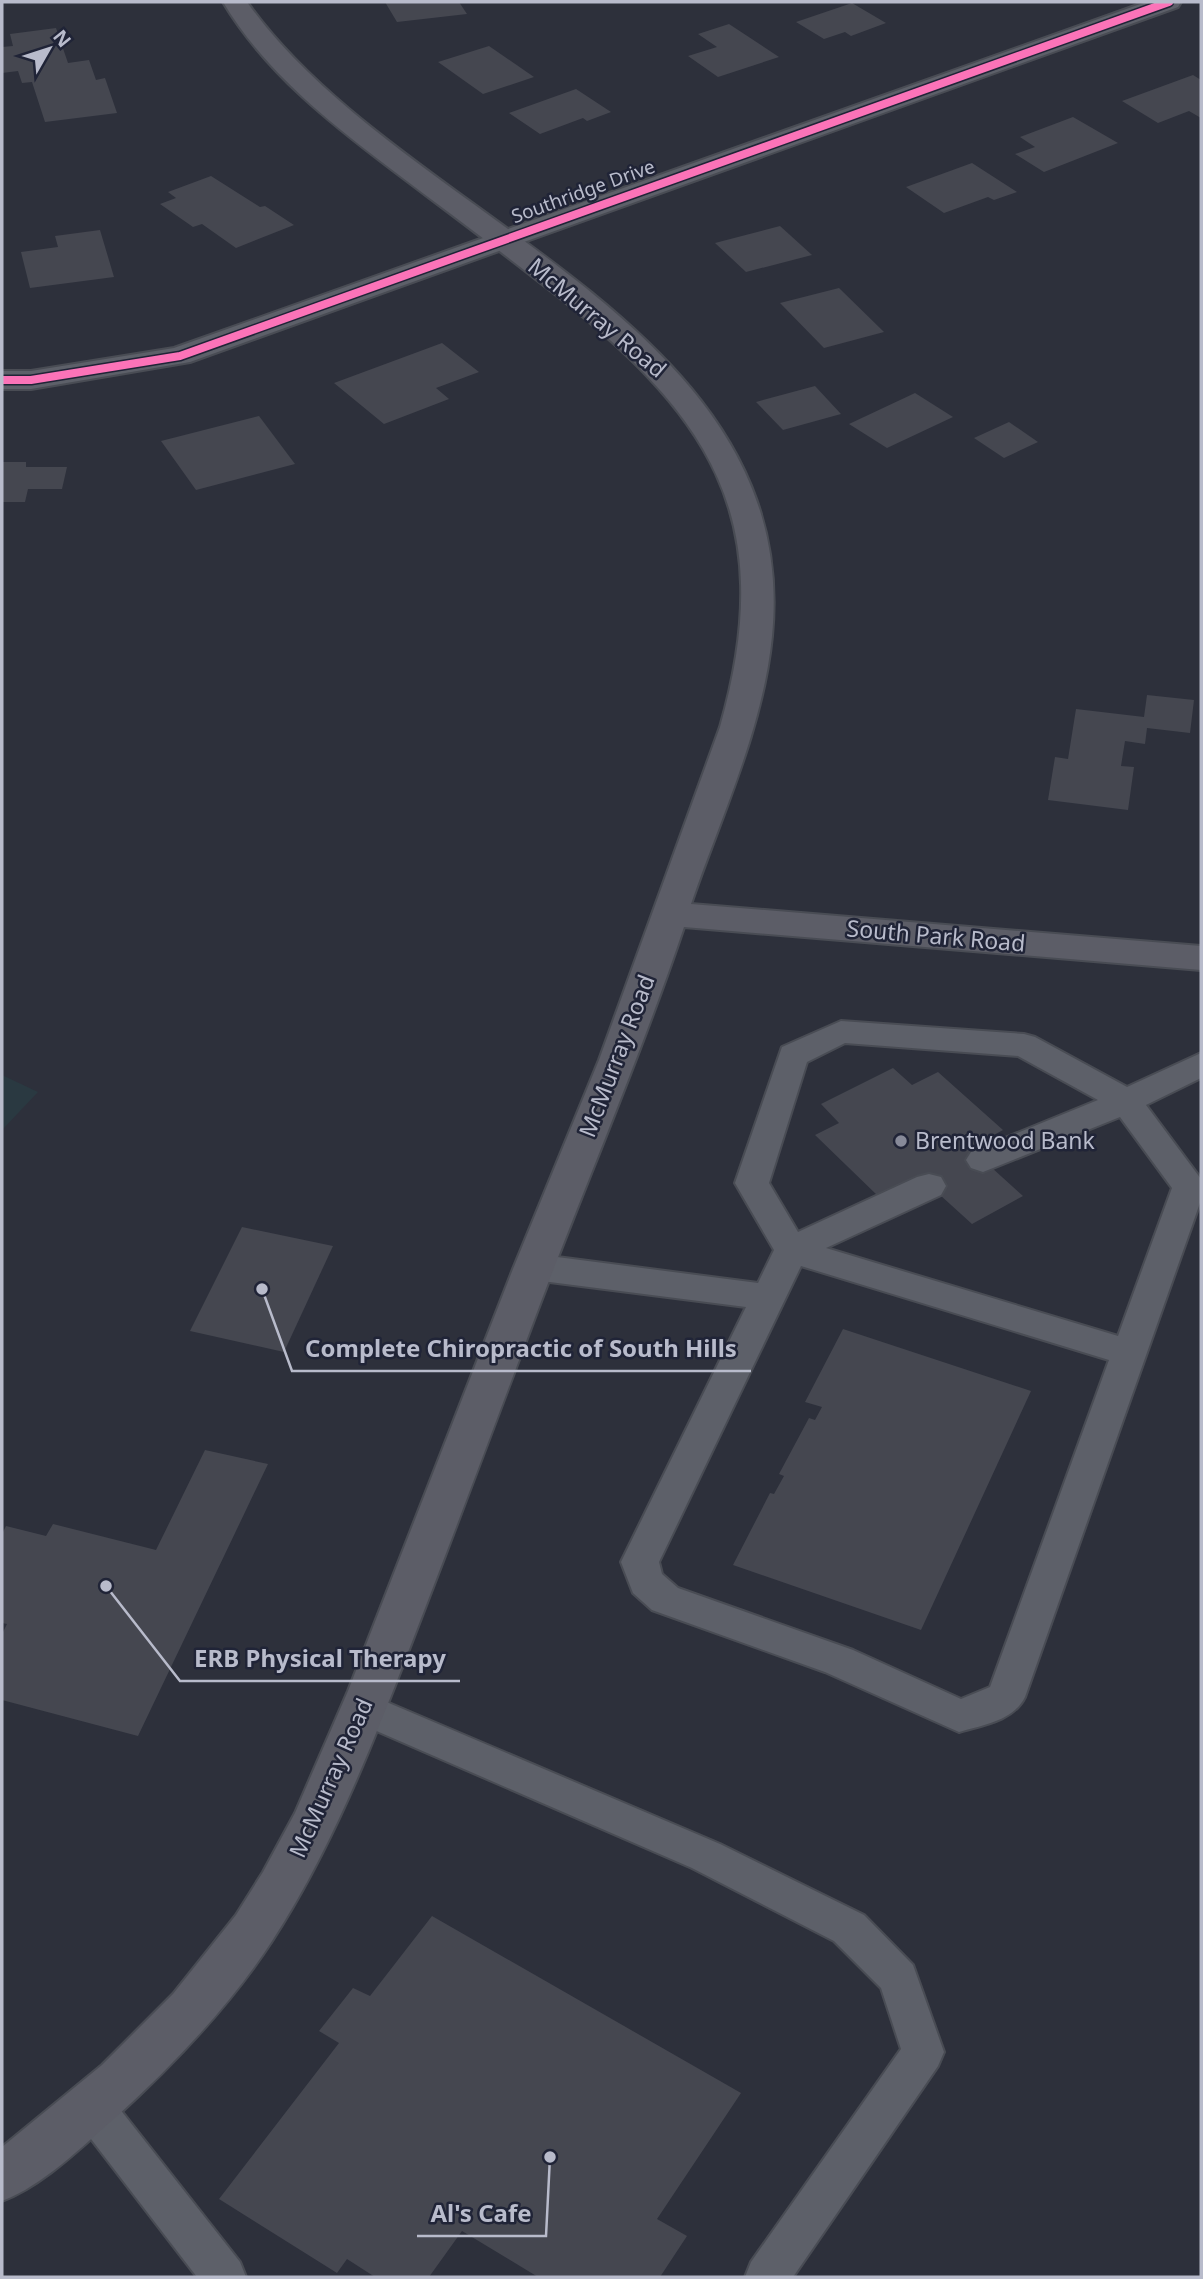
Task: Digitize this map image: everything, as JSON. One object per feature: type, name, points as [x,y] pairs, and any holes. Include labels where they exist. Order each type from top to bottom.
[{"type":"main road","name":"McMurray Road","points":[[2,2177],[93,2108],[133,2072],[187,2012],[252,1932],[282,1883],[313,1822],[363,1708],[643,991],[734,736],[751,675],[759,605],[759,577],[741,495],[717,444],[693,406],[655,363],[613,326],[383,150],[298,81],[266,47],[234,2]]},
{"type":"main road","name":"South Park Road","points":[[670,914],[1201,958]]},
{"type":"street","name":"Southridge Drive","points":[[2,380],[31,380],[180,356],[1168,2]]},
{"type":"lane","points":[[929,1186],[791,1250],[640,1562],[646,1582],[665,1599],[839,1661],[959,1716],[987,1709],[1006,1697],[1130,1353],[1189,1187],[1126,1101],[1024,1045],[841,1032],[793,1055],[752,1183],[791,1250],[1130,1353]]},
{"type":"lane","points":[[983,1160],[1126,1101],[1201,1064]]},
{"type":"lane","points":[[534,1267],[768,1297]]},
{"type":"lane","points":[[363,1708],[706,1856],[849,1928],[898,1978],[923,2052],[767,2277]]},
{"type":"lane","points":[[93,2108],[225,2277]]},
{"type":"shaded area","points":[[2,1075],[38,1092],[2,1130]]},
{"type":"building","points":[[385,2],[459,2],[467,14],[397,22]]},
{"type":"building","points":[[852,3],[886,23],[851,36],[845,32],[824,39],[796,22]]},
{"type":"building","points":[[729,24],[779,57],[718,77],[688,56],[717,47],[698,34]]},
{"type":"building","points":[[56,28],[68,63],[89,60],[96,80],[105,78],[117,113],[45,122],[32,82],[22,83],[18,71],[2,73],[2,47],[13,46],[10,34]]},
{"type":"building","points":[[489,46],[534,77],[483,94],[438,62]]},
{"type":"building","points":[[1193,75],[1201,80],[1201,118],[1189,111],[1158,123],[1122,101]]},
{"type":"building","points":[[576,89],[611,112],[587,121],[583,118],[540,134],[509,113]]},
{"type":"building","points":[[1073,117],[1118,143],[1044,172],[1015,154],[1035,147],[1020,137]]},
{"type":"building","points":[[972,163],[1017,192],[994,200],[988,197],[944,213],[906,187]]},
{"type":"building","points":[[211,176],[294,225],[236,248],[202,224],[193,227],[160,204],[176,198],[168,192]]},
{"type":"building","points":[[780,226],[812,255],[746,272],[715,243]]},
{"type":"building","points":[[100,230],[114,277],[30,288],[21,252],[58,247],[55,236]]},
{"type":"building","points":[[839,288],[884,332],[824,348],[780,303]]},
{"type":"building","points":[[442,343],[479,372],[436,388],[449,399],[384,424],[334,383]]},
{"type":"building","points":[[815,386],[841,414],[783,430],[756,402]]},
{"type":"building","points":[[915,393],[953,417],[887,448],[849,424]]},
{"type":"building","points":[[259,416],[295,464],[196,490],[161,441]]},
{"type":"building","points":[[1009,422],[1038,442],[1004,458],[974,438]]},
{"type":"building","points":[[2,462],[26,462],[26,467],[67,467],[62,489],[28,489],[25,502],[2,502]]},
{"type":"building","points":[[1147,695],[1194,700],[1190,733],[1147,728],[1145,744],[1125,741],[1121,766],[1134,767],[1128,810],[1048,800],[1055,757],[1068,759],[1076,709],[1144,717]]},
{"type":"building","name":"Brentwood Bank","points":[[893,1068],[912,1085],[938,1072],[1003,1130],[970,1148],[1023,1196],[972,1224],[918,1175],[878,1196],[815,1135],[839,1123],[821,1104]]},
{"type":"building","points":[[242,1227],[333,1246],[284,1352],[190,1331]]},
{"type":"building","points":[[843,1329],[1031,1391],[921,1630],[733,1565],[770,1493],[774,1494],[784,1476],[779,1474],[809,1418],[815,1420],[822,1407],[805,1402]]},
{"type":"building","points":[[205,1450],[268,1464],[138,1736],[2,1700],[2,1634],[7,1624],[2,1623],[2,1534],[6,1526],[46,1536],[53,1524],[156,1550]]},
{"type":"building","points":[[432,1916],[741,2093],[657,2219],[687,2236],[660,2277],[538,2277],[462,2231],[429,2277],[375,2277],[347,2259],[337,2273],[219,2199],[339,2043],[319,2031],[353,1988],[370,1996]]},
{"type":"cycle path","points":[[2,380],[31,380],[180,356],[1169,2]]},
{"type":"place","name":"Brentwood Bank","points":[[901,1141]]},
{"type":"place","name":"Complete Chiropractic of South Hills","points":[[262,1289]]},
{"type":"place","name":"ERB Physical Therapy","points":[[106,1586]]},
{"type":"place","name":"Al's Cafe","points":[[550,2157]]}]
